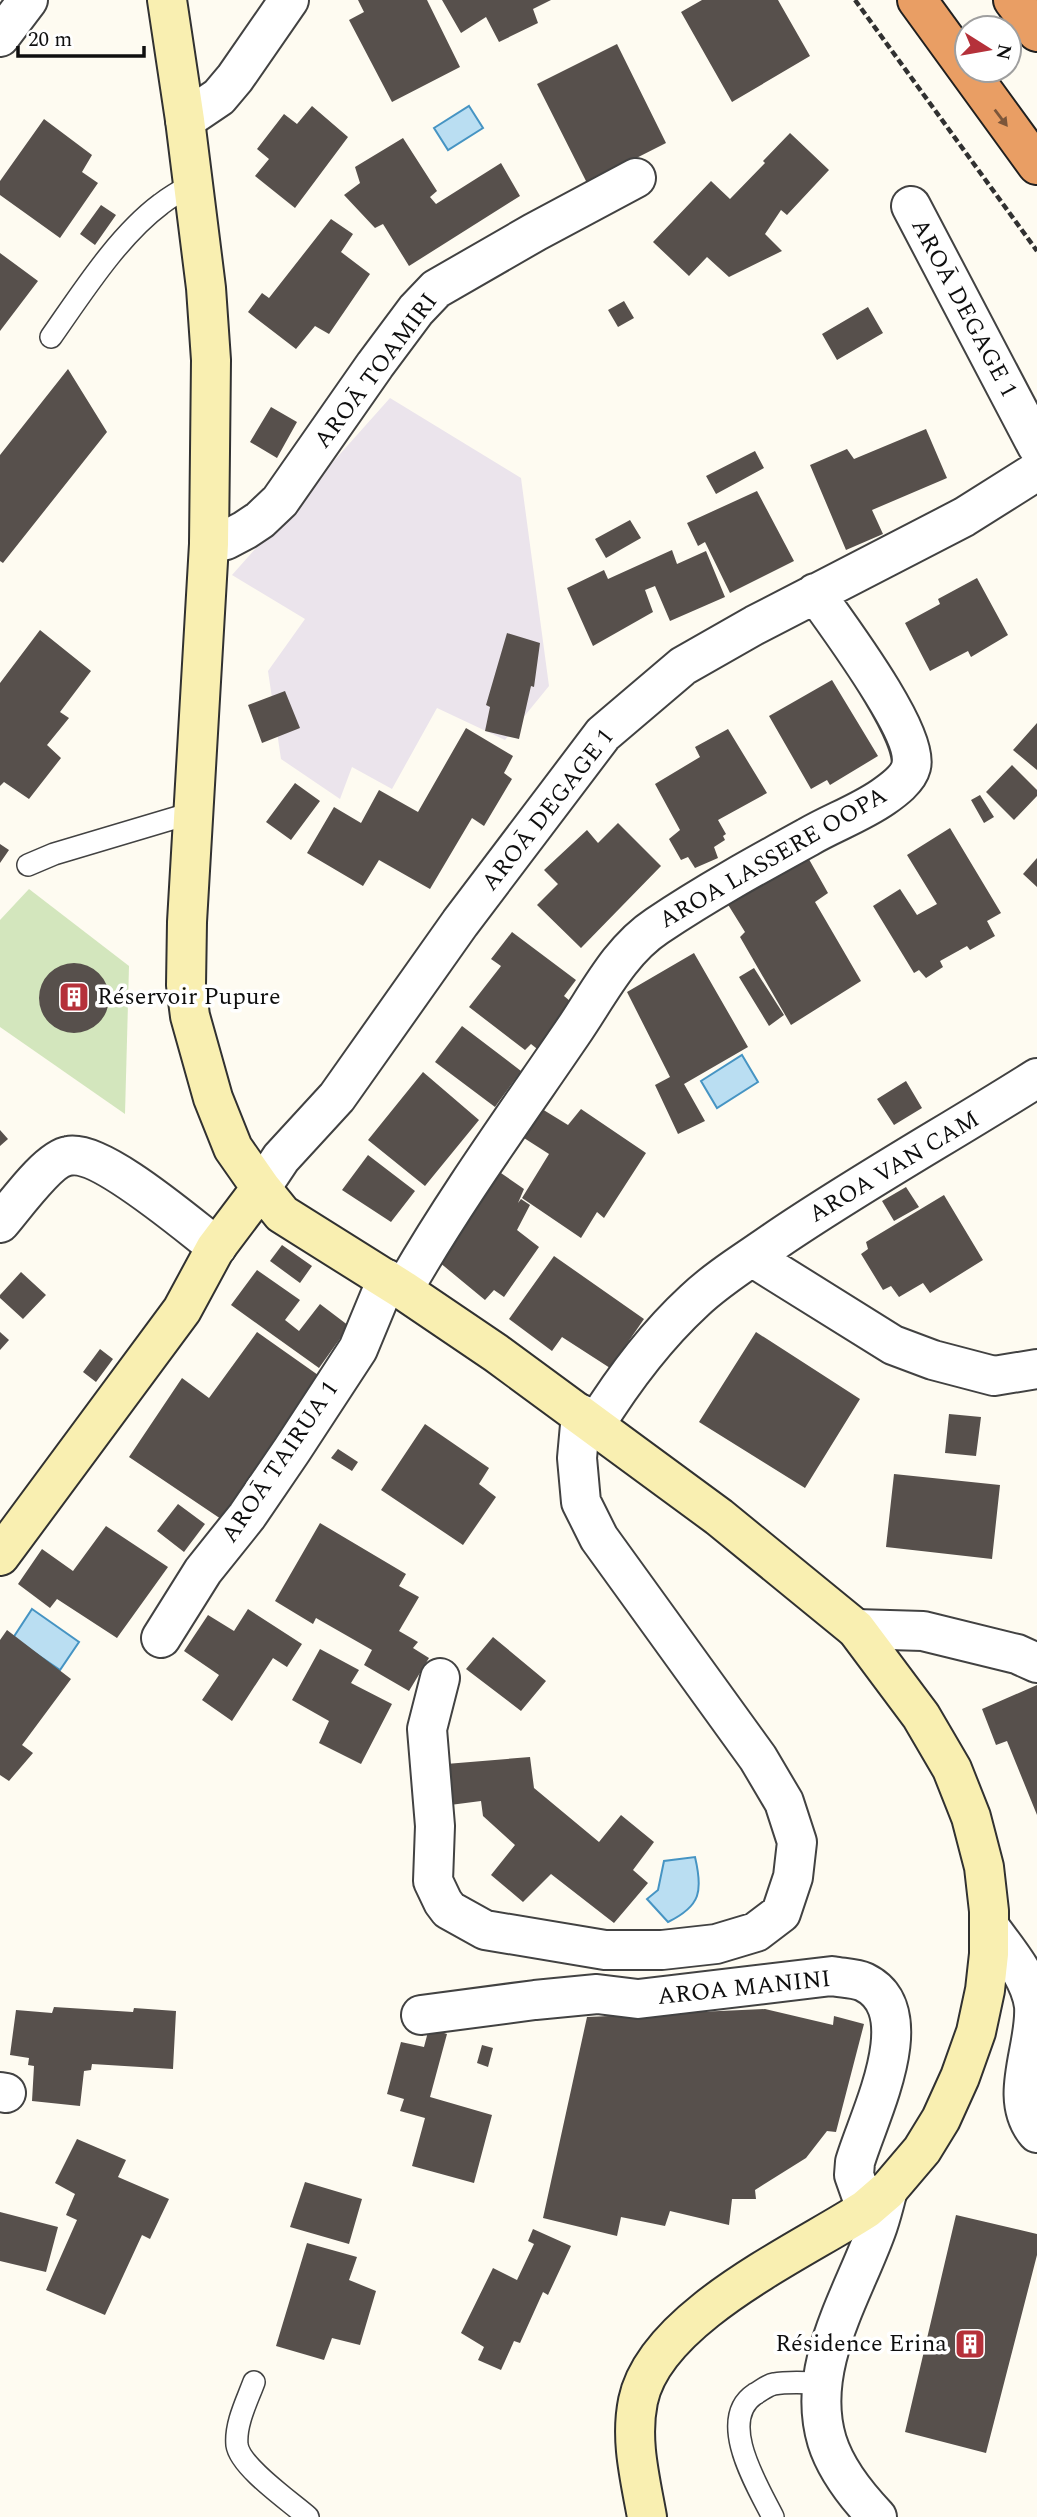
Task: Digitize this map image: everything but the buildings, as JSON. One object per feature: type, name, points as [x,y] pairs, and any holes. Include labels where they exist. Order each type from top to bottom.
[{"type":"highway","points":[[917,0],[1037,165]]},
{"type":"highway","points":[[1013,0],[1037,32]]},
{"type":"street","points":[[0,37],[27,0]]},
{"type":"street","points":[[167,0],[186,120],[206,288],[211,360],[209,544],[187,922],[186,985],[190,1016],[213,1098],[233,1148],[282,1214],[395,1285],[588,1420],[719,1517],[856,1629],[921,1716],[952,1769],[971,1817],[984,1867],[989,1926],[985,1990],[976,2032],[941,2119],[922,2150],[877,2200],[715,2301],[664,2349],[638,2398],[634,2434],[647,2517]]},
{"type":"street","points":[[186,120],[219,97],[289,0]]},
{"type":"street","name":"AROĀ TOAMIRI","points":[[209,544],[226,540],[245,530],[260,520],[280,500],[375,365],[416,310],[436,289],[636,178]]},
{"type":"street","name":"AROĀ DEGAGE 1","points":[[911,206],[1037,446]]},
{"type":"street","name":"AROĀ DEGAGE 1","points":[[261,1188],[281,1158],[337,1097],[460,923],[603,734],[683,666],[815,593],[964,517],[1037,471]]},
{"type":"street","name":"AROA LASSERE OOPA","points":[[395,1285],[624,956],[653,928],[707,893],[883,797],[909,775],[911,752],[897,716],[851,643],[815,593]]},
{"type":"street","name":"AROA VAN CAM","points":[[588,1420],[681,1314],[715,1283],[811,1217],[1037,1078]]},
{"type":"street","points":[[0,1223],[46,1169],[67,1156],[85,1157],[122,1175],[217,1247]]},
{"type":"street","points":[[0,1556],[182,1310],[217,1247],[261,1188]]},
{"type":"street","points":[[752,1257],[893,1345],[933,1360],[994,1376],[1037,1368]]},
{"type":"street","name":"AROĀ TAIRUA 1","points":[[161,1638],[204,1571],[247,1516],[292,1450],[358,1349],[395,1285]]},
{"type":"street","points":[[439,1678],[427,1729],[435,1826],[433,1881],[449,1910],[485,1930],[605,1950],[662,1950],[716,1944],[756,1932],[781,1913],[793,1877],[797,1842],[784,1802],[758,1758],[599,1538],[581,1502],[577,1458],[588,1420]]},
{"type":"street","points":[[856,1629],[923,1631],[1017,1654],[1037,1663]]},
{"type":"street","points":[[989,1926],[1024,1976],[1034,2006],[1033,2040],[1024,2091],[1027,2122],[1037,2133]]},
{"type":"street","name":"AROA MANINI","points":[[421,2015],[597,1994],[638,1999],[832,1976],[863,1981],[881,1995],[889,2010],[892,2035],[884,2075],[855,2162],[854,2175],[877,2200]]},
{"type":"street","points":[[877,2200],[876,2232],[835,2331],[822,2384],[821,2413],[827,2441],[839,2468],[858,2496],[877,2517]]},
{"type":"lane","points":[[51,337],[94,275],[138,225],[161,204],[193,184]]},
{"type":"lane","points":[[28,865],[54,854],[195,812]]},
{"type":"lane","points":[[254,2382],[241,2416],[238,2451],[248,2465],[308,2517]]},
{"type":"lane","points":[[774,2517],[742,2453],[740,2418],[746,2400],[771,2384],[822,2384]]},
{"type":"path","points":[[855,0],[1037,251]]},
{"type":"shaded area","points":[[390,398],[521,478],[549,686],[505,740],[437,708],[392,789],[352,767],[340,799],[281,759],[268,671],[305,619],[232,575]]},
{"type":"green space","points":[[29,889],[129,966],[125,1114],[0,1027],[0,920]]},
{"type":"water","points":[[469,106],[483,128],[448,150],[434,128]]},
{"type":"water","points":[[742,1055],[758,1082],[717,1108],[701,1081]]},
{"type":"water","points":[[32,1609],[79,1642],[60,1670],[13,1638]]},
{"type":"water","points":[[695,1857],[699,1879],[697,1896],[687,1910],[668,1922],[647,1899],[658,1890],[664,1861]]},
{"type":"place","name":"Réservoir Pupure","points":[[74,997]]},
{"type":"place","name":"Résidence Erina","points":[[970,2344]]}]
